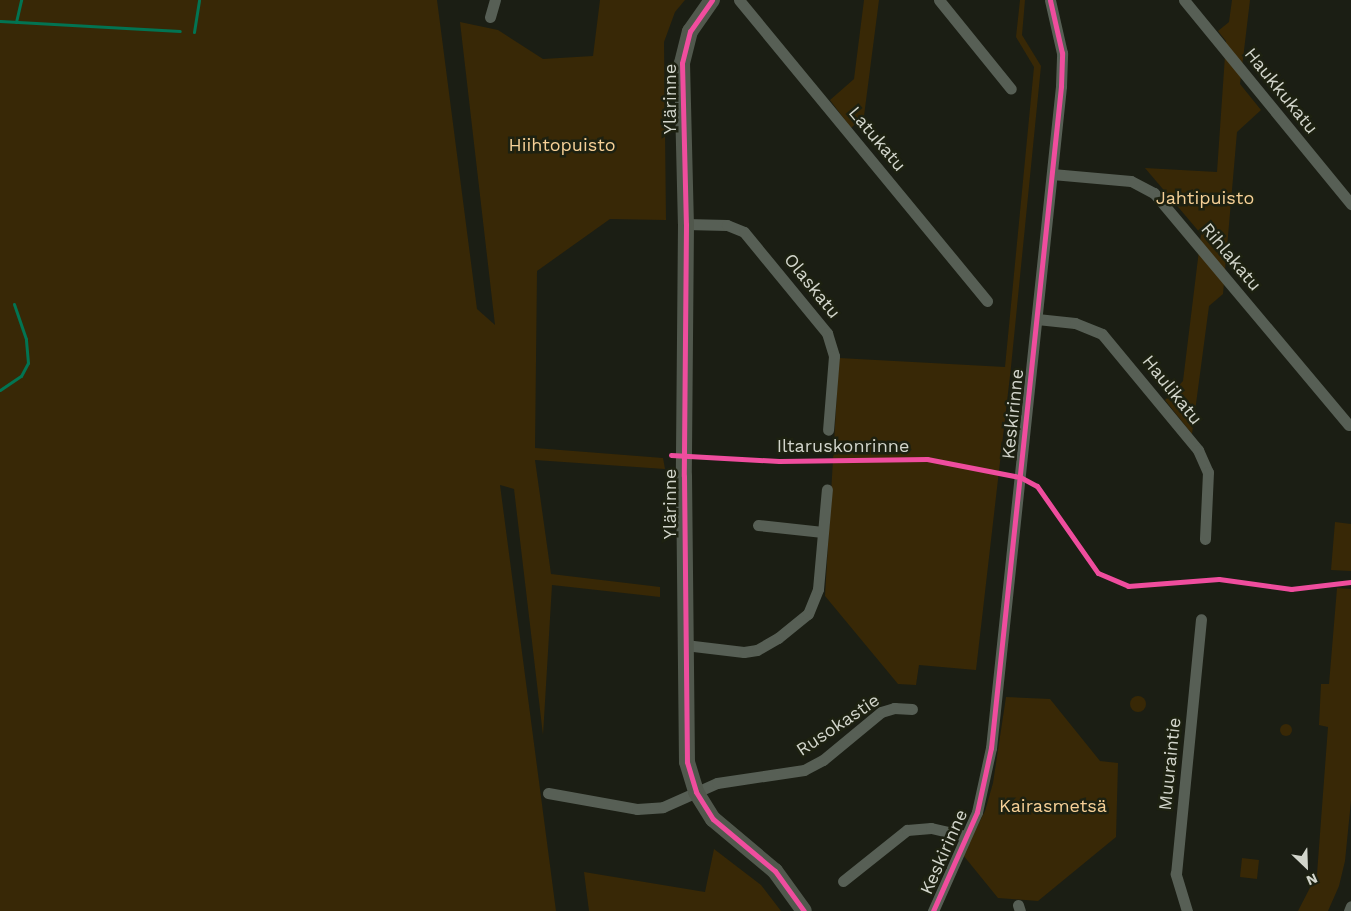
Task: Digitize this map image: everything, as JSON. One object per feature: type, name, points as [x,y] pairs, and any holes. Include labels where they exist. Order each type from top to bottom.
[{"type":"street","points":[[490,17],[495,0]]},
{"type":"street","name":"Ylärinne","points":[[712,0],[690,31],[682,63],[686,224],[686,745],[696,792],[713,820],[774,871],[790,888],[804,911]]},
{"type":"street","name":"Latukatu","points":[[739,0],[987,300]]},
{"type":"street","points":[[939,0],[1011,89]]},
{"type":"street","name":"Keskirinne","points":[[933,911],[977,812],[987,776],[1063,62],[1050,0]]},
{"type":"street","name":"Haukkukatu","points":[[1184,0],[1351,204]]},
{"type":"street","name":"Rihlakatu","points":[[1052,174],[1131,181],[1154,193],[1349,425]]},
{"type":"street","name":"Olaskatu","points":[[686,224],[727,225],[744,232],[827,333],[834,356],[828,430]]},
{"type":"street","name":"Haulikatu","points":[[1037,319],[1074,323],[1102,334],[1198,450],[1208,472],[1206,539]]},
{"type":"street","points":[[685,645],[750,652],[762,648],[791,628],[814,602],[827,489]]},
{"type":"street","points":[[758,524],[823,532]]},
{"type":"street","name":"Muuraintie","points":[[1187,911],[1176,874],[1201,619]]},
{"type":"street","name":"Rusokastie","points":[[548,793],[653,809],[674,804],[717,783],[776,777],[804,770],[823,760],[881,712],[894,708],[912,708]]},
{"type":"street","points":[[843,881],[907,830],[946,830],[965,836]]},
{"type":"street","points":[[1349,911],[1351,906]]},
{"type":"green space","name":"Hiihtopuisto","points":[[0,0],[437,0],[477,309],[495,325],[460,22],[498,30],[543,59],[593,56],[600,0],[685,0],[675,12],[664,42],[666,220],[610,219],[537,271],[535,448],[663,458],[665,469],[535,460],[551,574],[660,587],[660,597],[552,585],[543,735],[514,489],[500,485],[556,911],[0,911]]},
{"type":"green space","points":[[864,0],[879,0],[864,116],[851,128],[830,100],[854,79]]},
{"type":"green space","points":[[1020,0],[1025,0],[1022,35],[1041,66],[1011,367],[976,670],[919,665],[916,685],[898,684],[825,596],[839,358],[1005,367],[1034,67],[1016,37]]},
{"type":"green space","name":"Jahtipuisto","points":[[1232,0],[1250,0],[1240,84],[1261,110],[1237,132],[1223,294],[1209,306],[1192,434],[1165,400],[1183,381],[1201,234],[1145,168],[1217,172],[1226,41],[1218,31],[1229,22]]},
{"type":"green space","points":[[1335,522],[1351,524],[1351,571],[1331,570]]},
{"type":"green space","points":[[1337,588],[1351,589],[1351,801],[1345,861],[1339,886],[1328,911],[1298,911],[1317,874],[1328,727],[1319,725],[1321,684],[1329,684]]},
{"type":"green space","points":[[1138,696],[1146,704],[1138,712],[1130,704]]},
{"type":"green space","name":"Kairasmetsä","points":[[1006,697],[1050,699],[1100,761],[1118,763],[1116,837],[1038,901],[998,898],[963,855],[985,811],[993,783]]},
{"type":"green space","points":[[1284,724],[1288,724],[1292,730],[1288,736],[1284,736],[1280,732],[1280,728]]},
{"type":"green space","points":[[714,849],[761,885],[781,911],[589,911],[584,872],[705,892]]},
{"type":"green space","points":[[1242,858],[1259,860],[1257,879],[1240,877]]},
{"type":"waterway","points":[[16,22],[21,0]]},
{"type":"waterway","points":[[194,32],[199,0]]},
{"type":"waterway","points":[[0,21],[180,31]]},
{"type":"waterway","points":[[0,390],[21,376],[28,363],[26,339],[14,304]]},
{"type":"cycle path","points":[[712,0],[690,31],[682,63],[686,224],[684,476],[687,762],[696,792],[713,819],[775,871],[804,911]]},
{"type":"cycle path","points":[[933,911],[977,812],[991,748],[1061,86],[1062,53],[1050,0]]},
{"type":"cycle path","name":"Iltaruskonrinne","points":[[671,455],[779,461],[927,459],[1020,477],[1037,486],[1098,573],[1128,586],[1219,579],[1291,589],[1351,582]]}]
